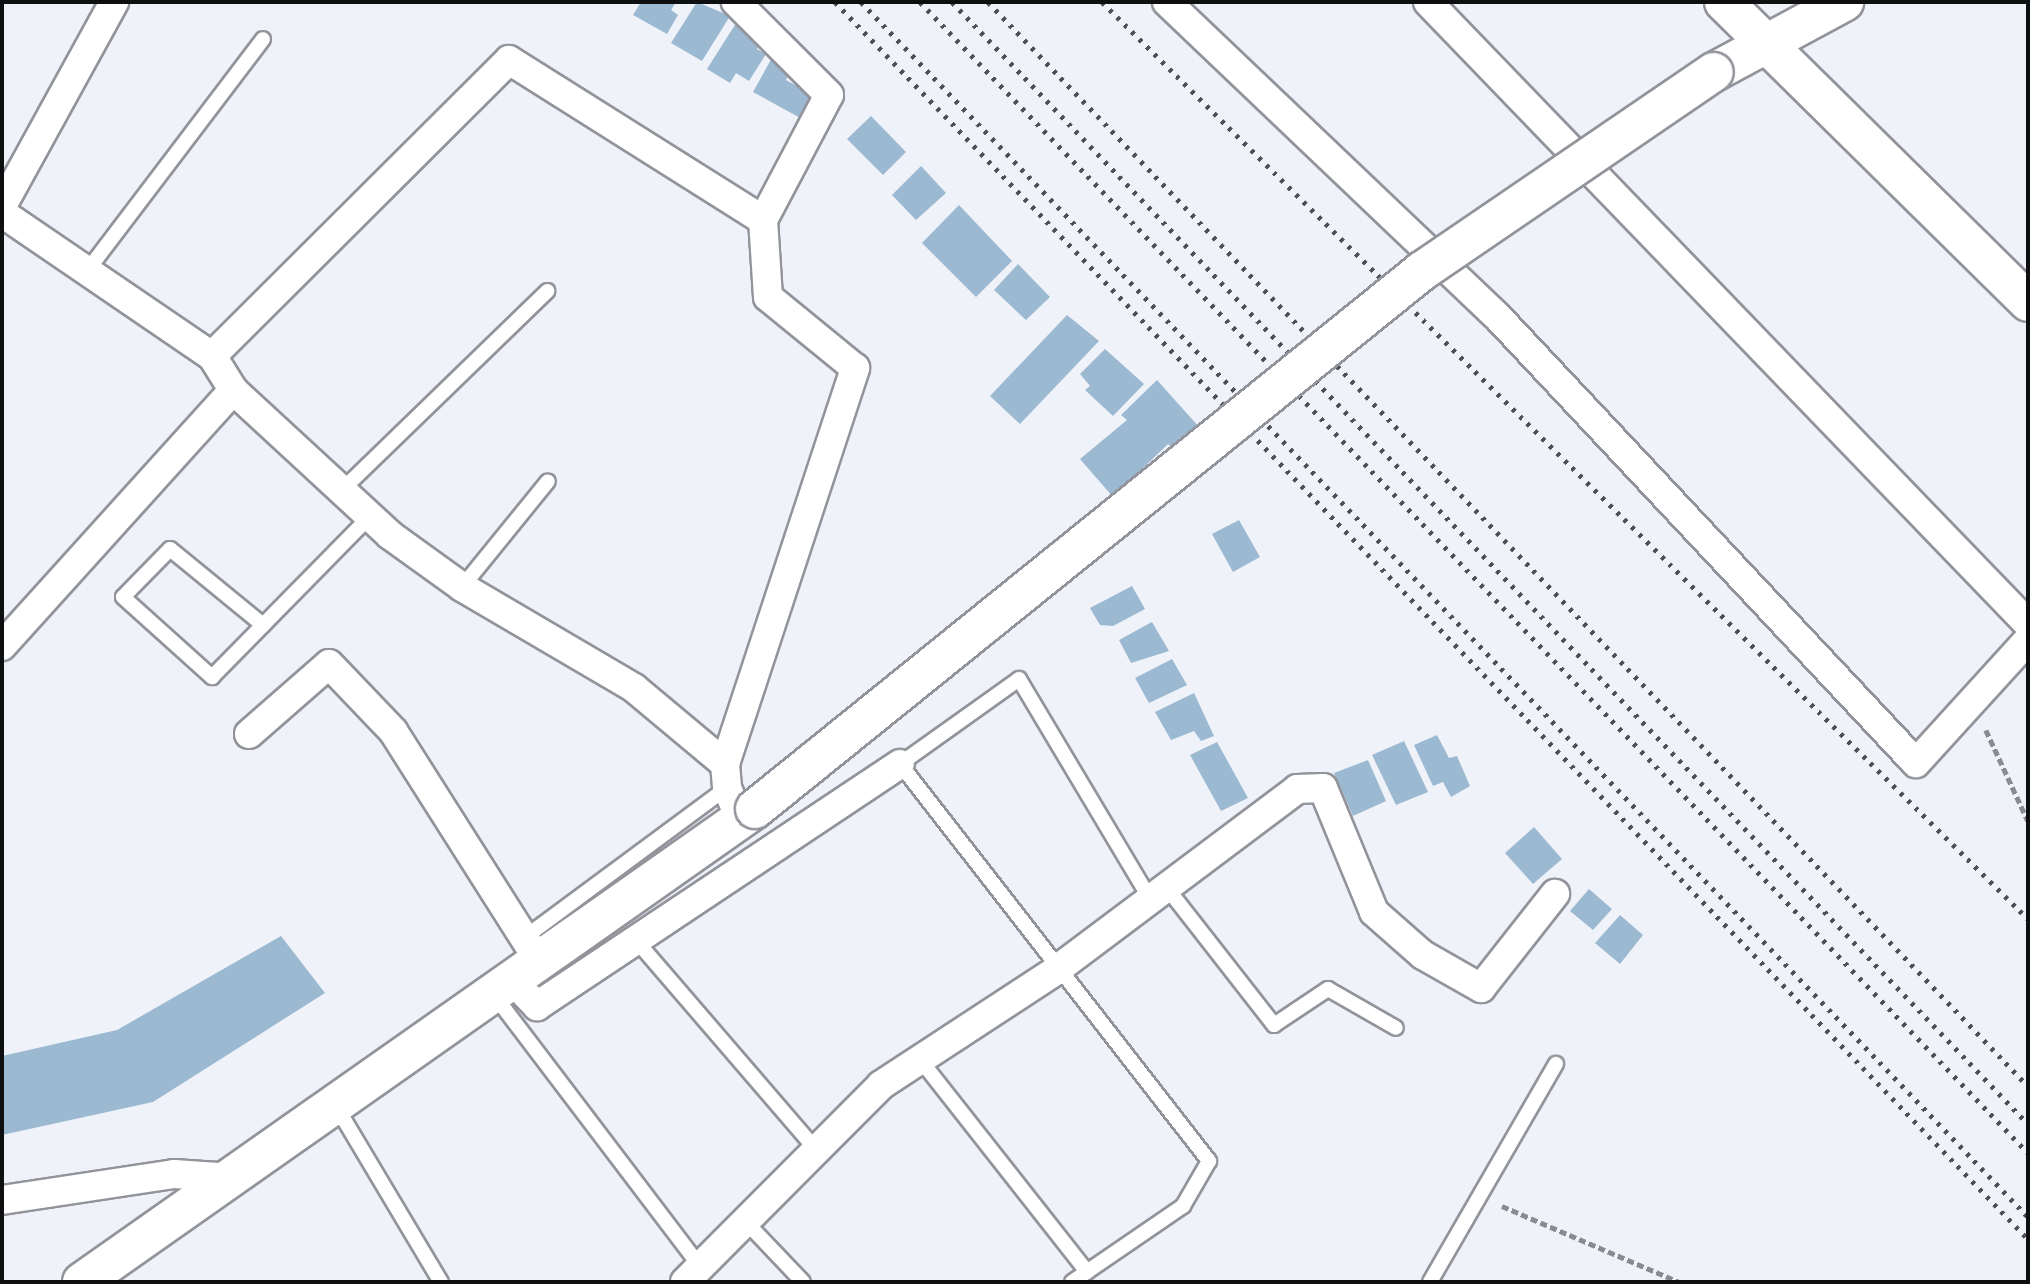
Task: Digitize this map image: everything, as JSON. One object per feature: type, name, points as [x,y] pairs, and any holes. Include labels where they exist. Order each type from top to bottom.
[{"type":"street","points":[[2,206],[114,2]]},
{"type":"street","points":[[736,2],[829,95],[763,220],[768,297],[855,368],[737,795]]},
{"type":"street","points":[[1428,2],[2028,624]]},
{"type":"street","points":[[1724,2],[2028,302]]},
{"type":"street","points":[[82,1282],[233,1178],[517,969],[737,795],[1423,271],[1714,72],[1844,2]]},
{"type":"street","points":[[1176,5],[1496,315],[1916,763],[2028,640]]},
{"type":"street","points":[[212,356],[509,60],[763,220]]},
{"type":"street","points":[[2,213],[212,356],[233,390],[370,516],[461,587],[634,688],[737,795]]},
{"type":"street","points":[[2,646],[233,390]]},
{"type":"street","points":[[249,734],[328,664],[393,732],[537,1006],[634,938],[900,764]]},
{"type":"street","points":[[692,1274],[745,1221],[819,1154],[881,1085],[922,1062],[1055,971],[1297,789],[1323,788],[1374,912],[1423,955],[1481,988],[1555,894]]},
{"type":"street","points":[[2,1199],[174,1174],[233,1178]]},
{"type":"lane","points":[[88,271],[263,39]]},
{"type":"lane","points":[[342,490],[547,291]]},
{"type":"lane","points":[[461,587],[548,481]]},
{"type":"lane","points":[[263,625],[170,549],[123,597],[212,677],[370,516]]},
{"type":"lane","points":[[1072,1282],[1183,1206],[1209,1161],[1055,971],[900,764],[1019,679],[1159,894],[1274,1025],[1328,989],[1396,1028]]},
{"type":"lane","points":[[634,938],[819,1154]]},
{"type":"lane","points":[[517,969],[692,1274]]},
{"type":"lane","points":[[922,1062],[1087,1272]]},
{"type":"lane","points":[[1430,1282],[1556,1065]]},
{"type":"lane","points":[[333,1102],[441,1282]]},
{"type":"lane","points":[[745,1221],[803,1282]]},
{"type":"path","points":[[1973,699],[2028,821]]},
{"type":"path","points":[[1479,1196],[1679,1282]]},
{"type":"building","points":[[641,2],[676,2],[671,10],[678,15],[667,34],[633,15]]},
{"type":"building","points":[[697,2],[730,16],[702,61],[671,43]]},
{"type":"building","points":[[738,20],[763,36],[757,49],[766,54],[749,81],[736,73],[730,83],[707,69]]},
{"type":"building","points":[[773,56],[794,65],[786,80],[817,97],[804,120],[753,92]]},
{"type":"building","points":[[871,116],[906,152],[883,175],[847,139]]},
{"type":"building","points":[[921,166],[946,193],[916,220],[892,195]]},
{"type":"building","points":[[959,205],[1012,261],[976,297],[922,243]]},
{"type":"building","points":[[1018,264],[1050,297],[1026,320],[994,290]]},
{"type":"building","points":[[1067,315],[1099,341],[1020,424],[990,396]]},
{"type":"building","points":[[1105,349],[1144,384],[1113,416],[1085,390],[1090,386],[1080,374]]},
{"type":"building","points":[[1157,380],[1199,427],[1173,449],[1168,444],[1113,497],[1080,459],[1127,420],[1121,415]]},
{"type":"building","points":[[1239,520],[1260,557],[1233,572],[1212,534]]},
{"type":"building","points":[[1132,586],[1145,609],[1113,626],[1100,625],[1090,608]]},
{"type":"building","points":[[1152,622],[1169,651],[1131,663],[1119,640]]},
{"type":"building","points":[[1172,659],[1187,685],[1149,703],[1135,678]]},
{"type":"building","points":[[1194,693],[1214,736],[1201,741],[1194,731],[1171,740],[1155,712]]},
{"type":"building","points":[[1437,735],[1449,758],[1457,756],[1470,786],[1451,797],[1443,782],[1433,786],[1414,745]]},
{"type":"building","points":[[1404,741],[1428,792],[1396,805],[1372,755]]},
{"type":"building","points":[[1217,742],[1248,798],[1221,811],[1190,755]]},
{"type":"building","points":[[1368,760],[1386,801],[1353,816],[1334,773]]},
{"type":"building","points":[[1534,827],[1562,859],[1533,884],[1505,853]]},
{"type":"building","points":[[1589,889],[1612,909],[1593,930],[1570,911]]},
{"type":"building","points":[[1620,915],[1643,935],[1620,964],[1595,943]]},
{"type":"building","points":[[281,936],[325,993],[153,1102],[2,1135],[2,1056],[117,1030]]},
{"type":"railway","points":[[835,2],[2028,1239]]},
{"type":"railway","points":[[861,2],[2028,1217]]},
{"type":"railway","points":[[920,2],[2028,1153]]},
{"type":"railway","points":[[952,2],[2028,1124]]},
{"type":"railway","points":[[988,2],[2028,1086]]},
{"type":"railway","points":[[1102,2],[2028,919]]}]
